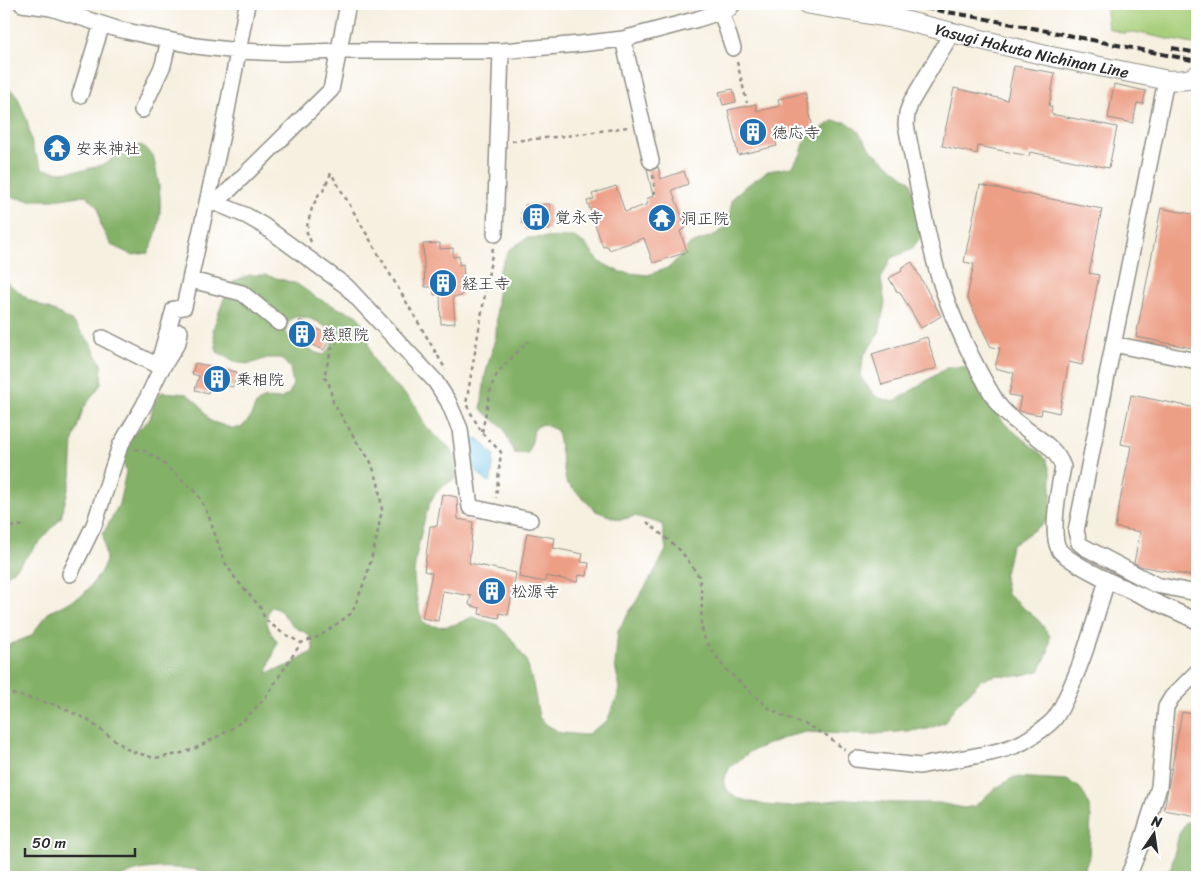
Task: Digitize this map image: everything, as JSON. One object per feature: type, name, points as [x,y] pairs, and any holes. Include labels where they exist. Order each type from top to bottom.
[{"type":"main road","name":"Yasugi Hakuta Nichinan Line","points":[[807,4],[897,11],[953,31],[1044,55],[1166,80],[1196,78]]},
{"type":"street","points":[[22,4],[51,8],[117,28],[196,46],[238,51],[285,53],[501,51],[623,39],[727,8],[733,48]]},
{"type":"street","points":[[70,574],[94,525],[120,446],[144,405],[160,366],[174,309],[184,308],[212,204],[225,121],[247,4]]},
{"type":"street","points":[[212,204],[331,90],[348,4]]},
{"type":"street","points":[[80,95],[102,24]]},
{"type":"street","points":[[953,31],[911,102],[906,113],[906,125],[938,274],[964,339],[997,402],[1013,421],[1054,450],[1060,460],[1062,467],[1054,532],[1057,545],[1066,557],[1107,580],[1197,621]]},
{"type":"street","points":[[623,39],[651,161]]},
{"type":"street","points":[[142,110],[163,65],[169,40]]},
{"type":"street","points":[[495,234],[501,51]]},
{"type":"street","points":[[1166,80],[1076,531],[1079,543],[1156,585],[1197,593]]},
{"type":"street","points":[[212,204],[247,216],[264,226],[346,286],[435,381],[448,401],[460,430],[470,507],[530,520]]},
{"type":"street","points":[[191,280],[242,293],[280,323]]},
{"type":"street","points":[[160,366],[178,342],[180,332]]},
{"type":"street","points":[[103,338],[160,366]]},
{"type":"street","points":[[1113,344],[1197,361]]},
{"type":"street","points":[[856,758],[920,766],[1008,748],[1040,731],[1054,719],[1062,707],[1078,672],[1090,640],[1107,580]]},
{"type":"street","points":[[1128,877],[1159,787],[1166,707],[1172,697],[1197,672]]},
{"type":"path","points":[[733,48],[747,103]]},
{"type":"path","points":[[512,141],[566,136],[642,125]]},
{"type":"path","points":[[651,161],[655,194]]},
{"type":"path","points":[[312,244],[306,230],[312,208],[319,194],[323,191],[331,173],[446,370]]},
{"type":"path","points":[[466,404],[495,234]]},
{"type":"path","points":[[482,433],[491,387],[498,372],[528,341]]},
{"type":"path","points":[[4,692],[56,705],[86,720],[130,751],[155,758],[179,754],[196,748],[228,731],[245,718],[265,698],[301,643],[320,636],[352,613],[367,575],[382,510],[378,482],[370,460],[333,402],[329,384],[324,378],[331,350],[337,343]]},
{"type":"path","points":[[461,395],[482,433],[501,452],[494,513]]},
{"type":"path","points":[[120,446],[143,450],[157,458],[197,493],[208,514],[224,561],[235,578],[260,607],[265,619],[281,632],[301,643]]},
{"type":"path","points":[[647,522],[681,551],[699,576],[702,598],[701,626],[705,640],[726,669],[769,708],[826,735],[856,758]]},
{"type":"path","points":[[4,531],[16,525],[23,526]]},
{"type":"green space","points":[[1105,4],[1197,4],[1197,45],[1134,32],[1122,33],[1108,28]]},
{"type":"green space","points":[[4,86],[16,93],[27,120],[33,149],[43,169],[61,172],[84,170],[108,163],[118,151],[141,145],[153,155],[160,193],[160,216],[158,228],[148,253],[132,255],[111,245],[101,227],[98,207],[86,195],[54,200],[27,200],[4,195]]},
{"type":"green space","points":[[832,121],[847,122],[858,131],[872,151],[911,182],[923,234],[911,250],[891,258],[881,279],[885,303],[879,333],[863,357],[861,378],[876,397],[894,402],[948,367],[965,367],[972,375],[982,396],[1006,425],[1046,458],[1051,474],[1051,518],[1011,546],[1004,578],[1007,594],[1039,621],[1050,636],[1048,653],[1039,671],[1018,676],[996,675],[981,680],[954,708],[945,722],[928,729],[865,735],[806,732],[786,737],[751,751],[730,767],[723,781],[728,791],[736,798],[765,805],[790,807],[816,802],[850,799],[895,803],[939,803],[964,808],[975,806],[993,790],[1014,777],[1067,780],[1080,788],[1088,802],[1091,817],[1089,858],[1080,877],[220,877],[189,869],[169,868],[138,870],[123,877],[4,877],[4,643],[8,645],[31,636],[48,613],[84,594],[99,575],[106,561],[103,534],[119,504],[126,472],[122,456],[127,440],[150,419],[154,403],[162,392],[187,394],[200,405],[210,421],[231,428],[241,428],[250,418],[256,404],[265,398],[280,399],[289,394],[293,384],[290,368],[281,358],[267,358],[250,364],[238,363],[217,352],[213,329],[223,301],[234,281],[250,275],[266,275],[297,284],[317,298],[357,315],[366,329],[372,357],[381,373],[416,406],[425,426],[451,449],[459,463],[457,478],[442,487],[431,501],[420,539],[414,577],[423,623],[443,627],[472,617],[496,624],[510,637],[526,660],[539,717],[547,725],[561,733],[586,735],[607,721],[620,689],[615,665],[618,630],[654,573],[666,550],[662,524],[635,516],[620,520],[596,511],[566,482],[557,430],[542,424],[534,429],[527,454],[514,453],[504,429],[481,409],[485,376],[496,335],[498,273],[509,250],[527,238],[574,237],[584,243],[600,262],[620,272],[648,275],[670,267],[689,245],[716,234],[728,226],[732,199],[743,188],[768,171],[791,167],[800,156],[807,135],[816,133]],"holes":[[[295,317],[312,319],[331,332],[334,337],[330,348],[324,355],[301,346],[288,336],[286,330],[288,324]],[[271,607],[279,610],[292,624],[308,634],[312,641],[313,651],[290,665],[267,673],[277,642],[269,629],[267,621],[268,612]]]},
{"type":"green space","points":[[4,280],[29,300],[60,314],[74,323],[91,344],[102,366],[101,384],[83,409],[73,441],[71,478],[61,518],[19,565],[4,578]]},
{"type":"green space","points":[[1186,822],[1197,822],[1197,877],[1158,877],[1171,867],[1179,834]]},
{"type":"water","points":[[472,438],[479,439],[494,455],[491,482],[486,481],[471,465],[468,443]]},
{"type":"building","points":[[1014,66],[1055,73],[1049,106],[1052,107],[1051,114],[1117,127],[1109,168],[1030,152],[1029,156],[978,146],[977,154],[942,146],[954,88],[1007,100]]},
{"type":"building","points":[[1114,84],[1146,91],[1143,104],[1137,103],[1133,123],[1108,118]]},
{"type":"building","points":[[733,89],[736,102],[723,105],[719,92]]},
{"type":"building","points":[[805,93],[813,128],[774,137],[777,146],[738,155],[728,110],[756,104],[757,111],[780,106],[778,99]]},
{"type":"building","points":[[658,167],[661,179],[684,171],[688,184],[672,190],[686,228],[680,231],[687,252],[653,263],[644,238],[609,250],[608,246],[603,247],[587,201],[594,199],[592,194],[616,186],[625,212],[648,204],[646,199],[653,196],[647,169],[653,170]]},
{"type":"building","points":[[980,185],[1102,209],[1089,273],[1099,275],[1082,365],[1069,362],[1059,413],[1042,409],[1041,415],[1018,411],[1021,397],[1009,395],[1014,373],[995,368],[1000,348],[991,347],[967,297],[974,264],[964,262]]},
{"type":"building","name":"覚永寺","points":[[550,204],[550,230],[526,230],[525,224],[522,224],[522,211],[525,211],[525,205]]},
{"type":"building","points":[[1161,208],[1197,215],[1197,349],[1136,337]]},
{"type":"building","name":"経王寺","points":[[440,243],[440,249],[453,248],[453,257],[459,256],[459,265],[463,264],[464,278],[461,279],[462,296],[453,297],[455,323],[441,324],[440,294],[434,295],[433,287],[425,287],[423,244]]},
{"type":"building","points":[[912,262],[941,316],[921,328],[889,278],[902,271],[901,268]]},
{"type":"building","points":[[300,320],[331,336],[324,350],[292,337]]},
{"type":"building","points":[[927,337],[937,368],[882,385],[872,354]]},
{"type":"building","name":"乗相院","points":[[195,363],[237,372],[233,387],[211,382],[208,393],[195,390],[199,376],[192,374]]},
{"type":"building","points":[[1131,395],[1197,408],[1197,577],[1140,566],[1134,563],[1140,532],[1115,527],[1131,446],[1121,444]]},
{"type":"building","points":[[442,494],[457,497],[458,519],[473,522],[469,563],[516,573],[508,615],[500,613],[499,618],[479,614],[480,608],[469,605],[471,596],[443,591],[438,621],[422,618],[432,573],[424,571],[430,526],[437,526]]},
{"type":"building","points":[[527,533],[555,538],[553,548],[583,554],[581,562],[589,563],[587,576],[579,575],[577,582],[546,576],[545,582],[519,577]]},
{"type":"building","points":[[1182,712],[1197,715],[1197,816],[1164,810]]},
{"type":"railway","points":[[901,4],[982,18],[1197,61]]},
{"type":"railway","points":[[1172,48],[1197,53]]},
{"type":"place","name":"徳応寺","points":[[753,132]]},
{"type":"place","name":"安来神社","points":[[57,148]]},
{"type":"place","name":"覚永寺","points":[[536,217]]},
{"type":"place","name":"洞正院","points":[[662,218]]},
{"type":"place","name":"経王寺","points":[[443,283]]},
{"type":"place","name":"慈照院","points":[[302,334]]},
{"type":"place","name":"乗相院","points":[[217,379]]},
{"type":"place","name":"松源寺","points":[[492,591]]}]
